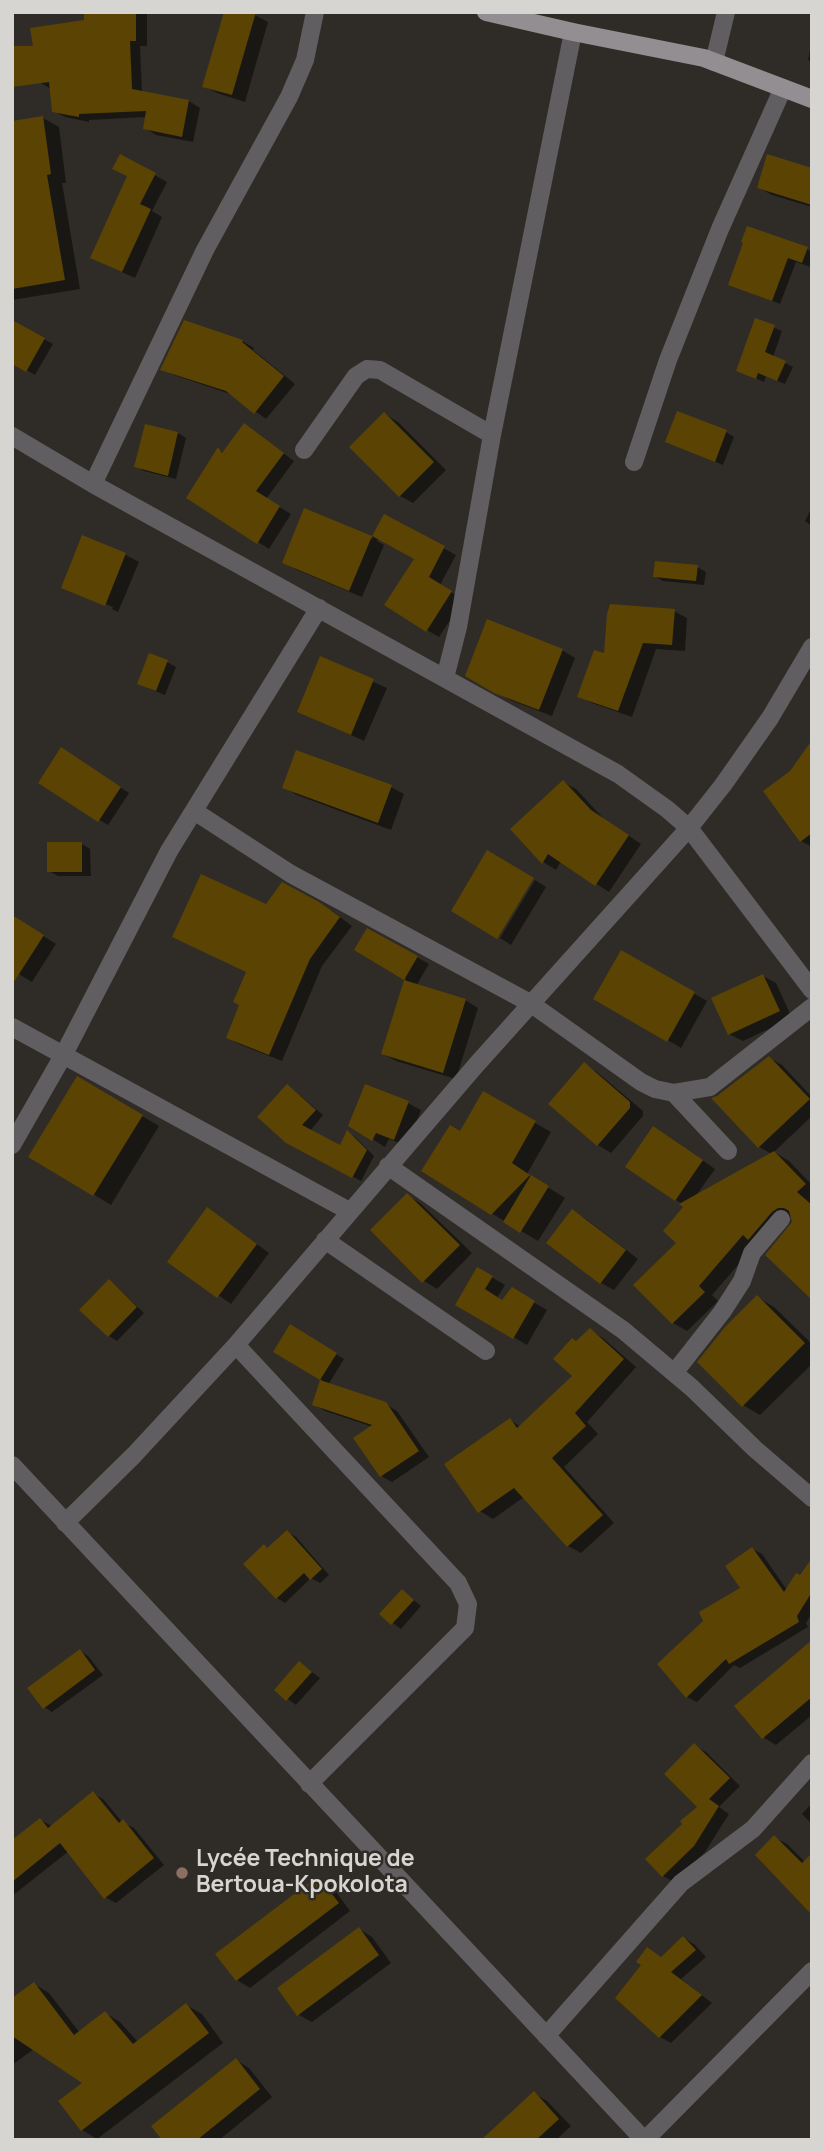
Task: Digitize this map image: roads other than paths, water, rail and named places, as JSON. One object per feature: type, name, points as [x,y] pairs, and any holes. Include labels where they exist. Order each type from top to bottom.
[{"type":"main road","points":[[486,12],[704,58],[812,99]]},
{"type":"street","points":[[93,484],[205,250],[289,97],[305,60],[315,12]]},
{"type":"street","points":[[714,62],[726,12]]},
{"type":"street","points":[[445,678],[458,627],[492,435],[573,32]]},
{"type":"street","points":[[634,462],[672,349],[720,229],[783,88]]},
{"type":"street","points":[[304,450],[356,376],[367,369],[380,370],[492,435]]},
{"type":"street","points":[[12,436],[93,484],[618,774],[689,828],[812,990]]},
{"type":"street","points":[[12,1145],[64,1054],[169,851],[319,608]]},
{"type":"street","points":[[65,1523],[134,1455],[236,1345],[530,1003],[689,828],[770,718],[812,648]]},
{"type":"street","points":[[194,811],[291,874],[530,1003],[641,1082],[655,1089],[674,1093],[710,1087],[812,1007]]},
{"type":"street","points":[[12,1027],[349,1211]]},
{"type":"street","points":[[674,1093],[728,1151]]},
{"type":"street","points":[[388,1166],[623,1330],[812,1498]]},
{"type":"street","points":[[674,1373],[722,1312],[741,1281],[752,1253],[781,1219]]},
{"type":"street","points":[[325,1240],[486,1351]]},
{"type":"street","points":[[236,1345],[458,1583],[468,1604],[465,1628],[309,1784]]},
{"type":"street","points":[[12,1465],[644,2140],[812,1971]]},
{"type":"street","points":[[546,2036],[681,1883],[753,1829],[812,1763]]},
{"type":"place","name":"Lycée Technique de Bertoua-Kpokolota","points":[[182,1873]]}]
